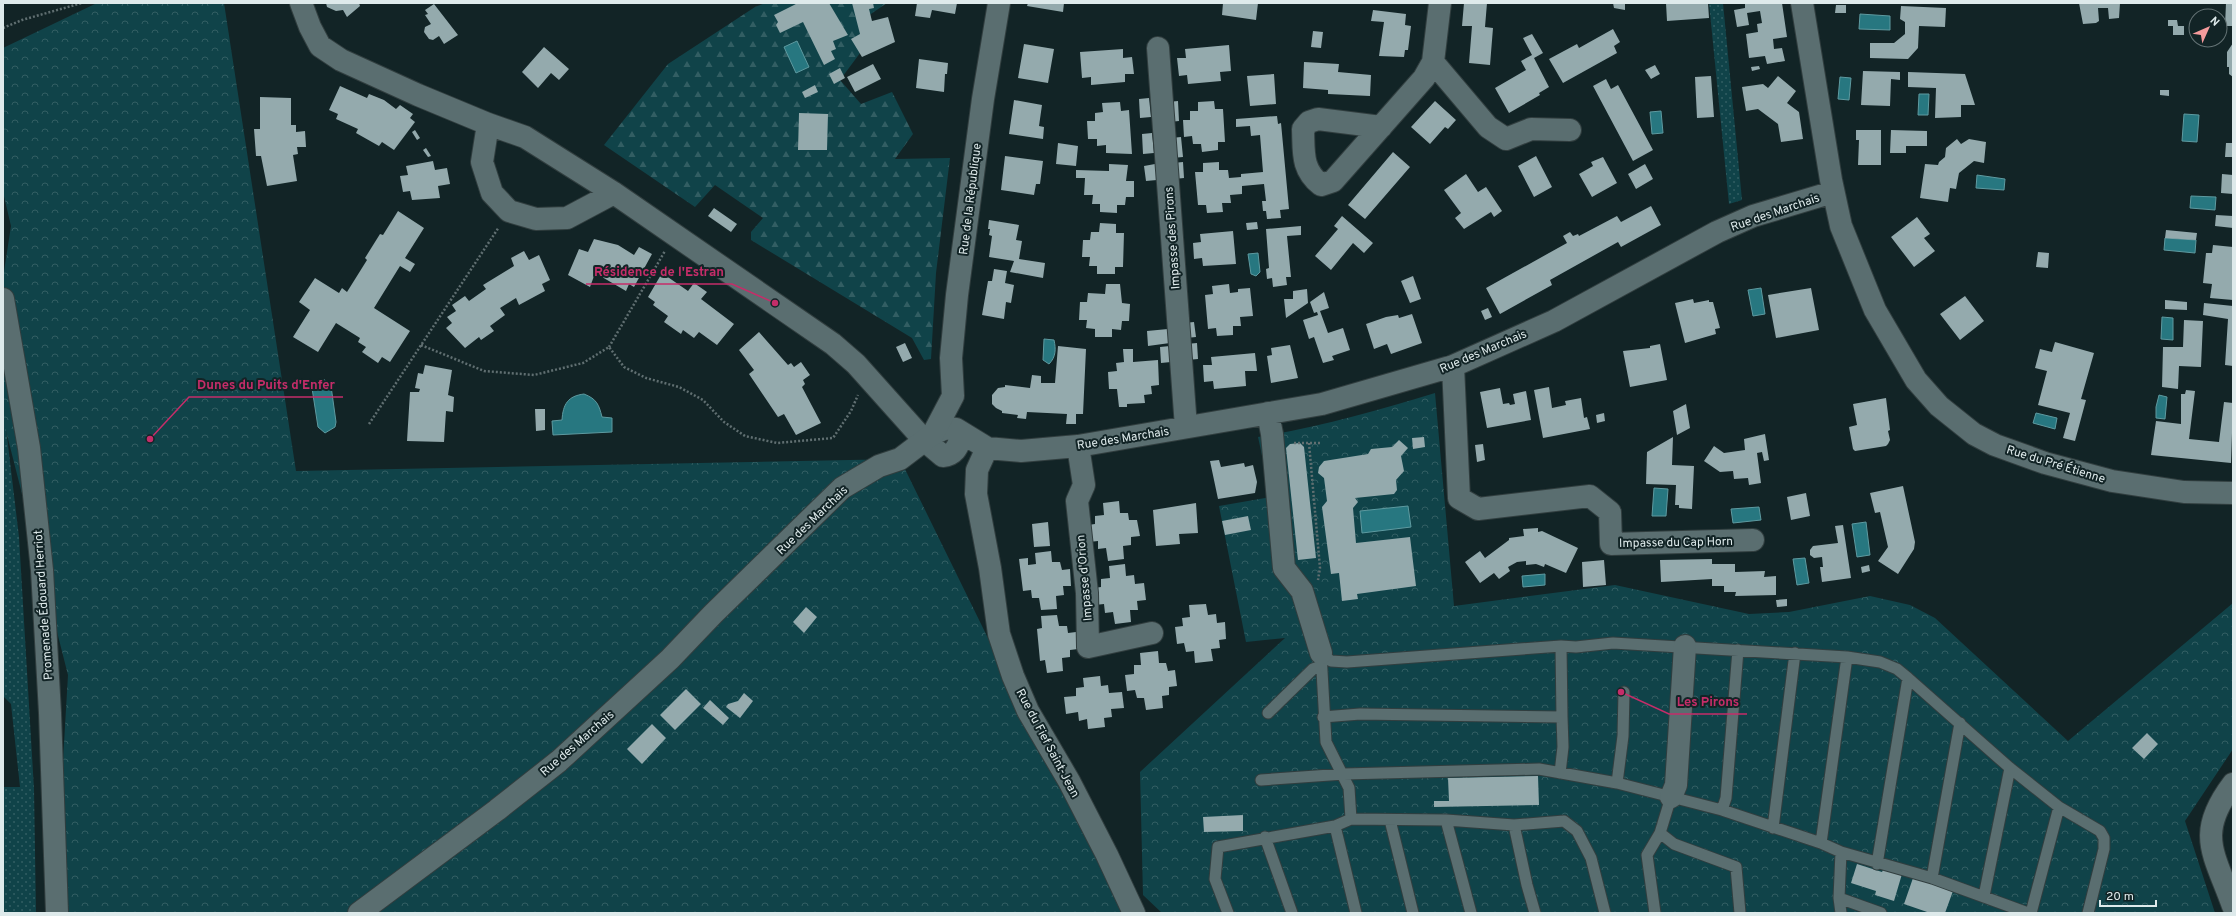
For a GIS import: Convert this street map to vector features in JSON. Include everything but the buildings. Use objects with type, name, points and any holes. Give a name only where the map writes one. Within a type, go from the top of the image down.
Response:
[{"type":"street","points":[[301,3],[310,27],[320,46],[341,60],[488,124],[525,137],[614,193],[833,344],[929,437],[942,456],[955,452],[963,434]]},
{"type":"street","name":"Rue de la République","points":[[963,434],[953,396],[951,358],[957,296],[983,99],[999,3]]},
{"type":"street","points":[[1381,128],[1424,78],[1433,62],[1440,3]]},
{"type":"street","name":"Rue des Marchais","points":[[963,434],[987,448],[1021,451],[1078,446],[1322,404],[1453,366],[1554,321],[1717,232],[1753,216],[1833,192],[1802,3]]},
{"type":"street","name":"Impasse des Pirons","points":[[1158,48],[1186,427]]},
{"type":"street","points":[[1433,62],[1488,127],[1506,139],[1531,129],[1570,130]]},
{"type":"street","points":[[488,124],[482,162],[492,193],[509,212],[536,219],[567,218],[614,193]]},
{"type":"street","name":"Rue du Pré Étienne","points":[[1833,192],[1841,226],[1874,310],[1916,380],[1939,406],[1957,422],[1974,434],[1995,445],[2045,463],[2112,481],[2184,492],[2233,493]]},
{"type":"street","name":"Promenade Édouard Herriot","points":[[3,299],[29,448],[42,570],[51,721],[57,913]]},
{"type":"street","name":"Impasse du Cap Horn","points":[[1453,366],[1459,498],[1478,509],[1590,496],[1610,512],[1611,544],[1753,540]]},
{"type":"street","points":[[929,437],[953,396]]},
{"type":"street","points":[[1268,413],[1273,443],[1284,568],[1302,591],[1321,660]]},
{"type":"street","name":"Rue des Marchais","points":[[358,913],[497,810],[559,761],[670,659],[713,614],[842,488],[879,466],[900,459],[929,437]]},
{"type":"street","name":"Impasse d'Orion","points":[[1078,446],[1084,485],[1077,501],[1087,592],[1088,647],[1152,633]]},
{"type":"street","name":"Rue du Fief Saint-Jean","points":[[987,448],[977,470],[976,494],[990,568],[999,634],[1013,676],[1028,711],[1069,781],[1107,855],[1134,913]]},
{"type":"street","points":[[1671,797],[1676,785],[1685,646]]},
{"type":"street","points":[[2233,784],[2213,817],[2210,830],[2211,845],[2233,906]]},
{"type":"lane","points":[[1268,713],[1321,660],[1347,662],[1561,646],[1576,647],[1613,642],[1795,653],[1847,657],[1880,662],[1897,669],[2010,768],[2059,807],[2100,831],[2104,838],[2104,849],[2088,913]]},
{"type":"lane","points":[[1560,773],[1563,747],[1561,646]]},
{"type":"lane","points":[[1722,810],[1726,798],[1738,650]]},
{"type":"lane","points":[[1773,828],[1795,653]]},
{"type":"lane","points":[[1821,843],[1847,657]]},
{"type":"lane","points":[[1321,660],[1323,718],[1326,742],[1344,774],[1349,788],[1351,819]]},
{"type":"lane","points":[[1877,864],[1908,678]]},
{"type":"lane","points":[[1617,783],[1623,736],[1624,692]]},
{"type":"lane","points":[[1323,718],[1360,714],[1562,717]]},
{"type":"lane","points":[[1932,878],[1960,723]]},
{"type":"lane","points":[[1984,896],[2010,768]]},
{"type":"lane","points":[[1260,780],[1344,774],[1539,769],[1617,783],[1722,810],[1821,843],[1841,852],[1877,864],[1932,878],[2029,913],[2059,807]]},
{"type":"lane","points":[[1655,913],[1647,855],[1660,833],[1671,797]]},
{"type":"lane","points":[[1228,913],[1215,879],[1218,847],[1265,837],[1335,826],[1351,819],[1446,820],[1514,825],[1564,821],[1577,831],[1591,858],[1605,913]]},
{"type":"lane","points":[[1390,820],[1413,913]]},
{"type":"lane","points":[[1446,820],[1470,913]]},
{"type":"lane","points":[[1514,825],[1527,885],[1535,913]]},
{"type":"lane","points":[[1335,826],[1356,913]]},
{"type":"lane","points":[[1660,833],[1674,844],[1736,867],[1740,913]]},
{"type":"lane","points":[[1265,837],[1292,913]]},
{"type":"lane","points":[[1841,852],[1839,898],[1841,913]]},
{"type":"lane","points":[[1839,898],[1881,913]]},
{"type":"path","points":[[3,28],[22,20],[82,3]]},
{"type":"path","points":[[369,424],[509,212]]},
{"type":"path","points":[[421,345],[484,370],[534,375],[583,363],[609,347],[674,235]]},
{"type":"path","points":[[609,347],[624,367],[646,378],[679,387],[703,400],[724,422],[745,436],[776,443],[833,438],[851,411],[867,377]]},
{"type":"path","points":[[1273,443],[1322,443]]},
{"type":"path","points":[[1309,443],[1320,568],[1318,582]]},
{"type":"green space","points":[[97,3],[224,3],[296,471],[900,459],[1123,913],[57,913],[57,864],[68,675],[3,419],[3,278],[11,226],[3,192],[3,48]]},
{"type":"green space","points":[[765,3],[887,3],[862,20],[866,45],[840,80],[861,104],[892,92],[913,134],[895,159],[950,158],[936,273],[931,359],[924,360],[912,338],[751,240],[751,232],[763,218],[715,185],[695,207],[604,145],[668,64],[755,7]]},
{"type":"green space","points":[[1709,3],[1723,3],[1742,200],[1729,204]]},
{"type":"green space","points":[[1435,393],[1454,606],[1615,585],[1749,614],[1789,612],[1870,596],[1910,605],[1935,618],[2068,741],[2233,603],[2233,749],[2185,821],[2215,913],[1162,913],[1143,895],[1140,772],[1285,638],[1246,642],[1219,506],[1271,497],[1258,437],[1347,418]]},
{"type":"green space","points":[[3,403],[19,537],[34,789],[36,913],[3,913],[3,787],[20,787],[11,704],[3,696]]},
{"type":"shaded area","points":[[1860,14],[1890,16],[1890,30],[1859,29]]},
{"type":"shaded area","points":[[797,41],[809,67],[796,73],[784,47]]},
{"type":"shaded area","points":[[1840,77],[1851,78],[1849,100],[1838,99]]},
{"type":"shaded area","points":[[1919,94],[1929,94],[1928,115],[1918,115]]},
{"type":"shaded area","points":[[1661,111],[1663,133],[1652,134],[1650,112]]},
{"type":"shaded area","points":[[2184,114],[2199,115],[2197,142],[2182,141]]},
{"type":"shaded area","points":[[1977,175],[2005,179],[2004,190],[1976,188]]},
{"type":"shaded area","points":[[2191,196],[2216,197],[2215,210],[2190,208]]},
{"type":"shaded area","points":[[2165,238],[2196,240],[2195,253],[2164,250]]},
{"type":"shaded area","points":[[1258,253],[1260,272],[1256,276],[1251,274],[1248,254]]},
{"type":"shaded area","points":[[1761,288],[1765,314],[1753,316],[1748,290]]},
{"type":"shaded area","points":[[2162,317],[2173,318],[2173,340],[2161,339]]},
{"type":"shaded area","points":[[1044,339],[1054,340],[1055,353],[1049,364],[1043,360]]},
{"type":"shaded area","points":[[319,380],[325,380],[331,386],[336,422],[335,427],[325,433],[318,427],[312,388]]},
{"type":"shaded area","points":[[584,394],[595,400],[602,417],[612,418],[612,432],[553,435],[552,421],[562,420],[567,402],[574,397]]},
{"type":"shaded area","points":[[2159,395],[2167,397],[2165,419],[2156,418],[2156,407]]},
{"type":"shaded area","points":[[2036,413],[2057,418],[2055,429],[2033,423]]},
{"type":"shaded area","points":[[1654,488],[1668,489],[1666,516],[1652,516]]},
{"type":"shaded area","points":[[1408,506],[1411,527],[1362,533],[1360,511]]},
{"type":"shaded area","points":[[1759,507],[1761,520],[1733,523],[1731,509]]},
{"type":"shaded area","points":[[1866,522],[1870,555],[1857,557],[1852,524]]},
{"type":"shaded area","points":[[1805,558],[1809,583],[1797,585],[1793,559]]},
{"type":"shaded area","points":[[1545,574],[1545,585],[1523,587],[1522,576]]},
{"type":"place","name":"Résidence de l'Estran","points":[[775,303]]},
{"type":"place","name":"Dunes du Puits d'Enfer","points":[[150,439]]},
{"type":"place","name":"Les Pirons","points":[[1621,692]]}]
